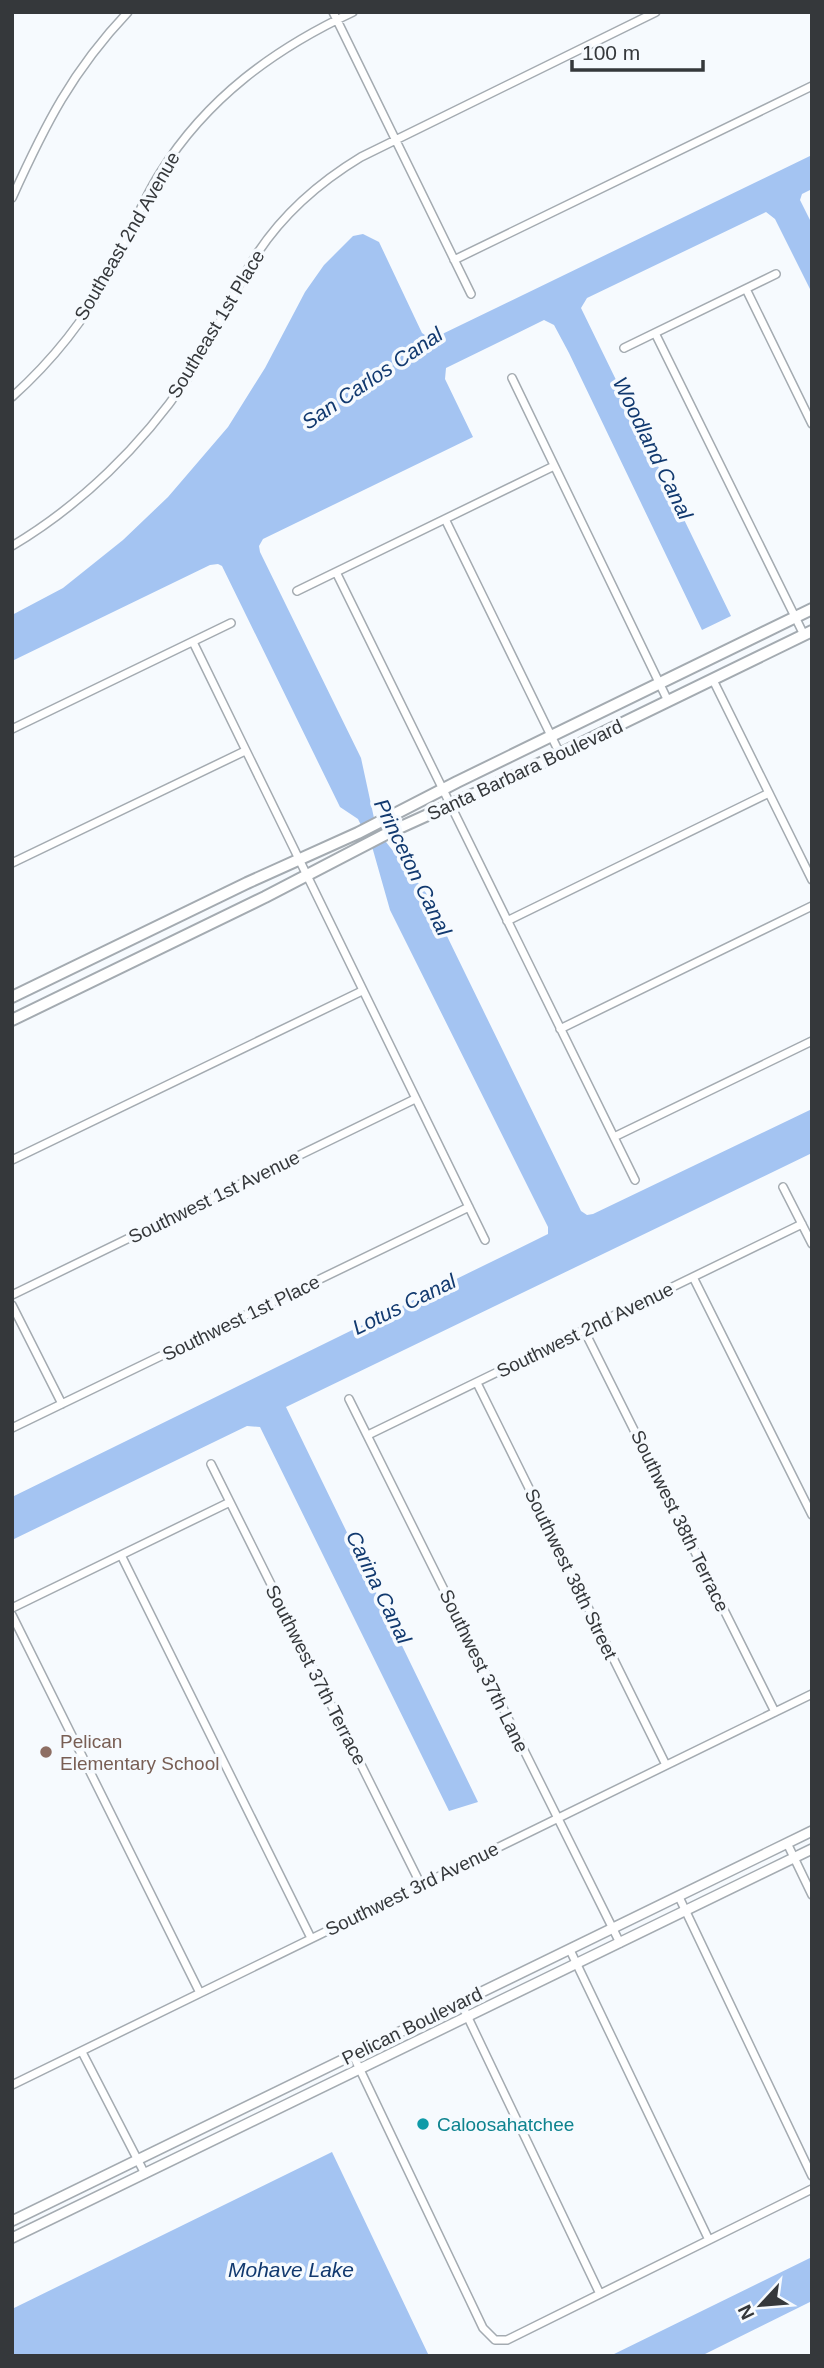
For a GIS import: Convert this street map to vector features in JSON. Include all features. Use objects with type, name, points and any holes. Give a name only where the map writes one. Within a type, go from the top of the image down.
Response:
[{"type":"main road","name":"Santa Barbara Boulevard","points":[[12,997],[298,859],[358,833],[812,609]]},
{"type":"main road","name":"Santa Barbara Boulevard","points":[[12,1020],[390,832],[560,754],[808,633]]},
{"type":"main road","points":[[124,943],[132,961]]},
{"type":"street","points":[[12,198],[57,104],[98,46],[128,12]]},
{"type":"street","name":"Southeast 2nd Avenue","points":[[12,397],[58,350],[93,302],[111,272],[155,182],[191,129],[220,98],[253,69],[335,16],[353,12]]},
{"type":"street","name":"Southeast 1st Place","points":[[12,547],[81,496],[118,463],[148,430],[204,353],[247,270],[294,207],[340,170],[395,139],[656,12]]},
{"type":"street","points":[[335,16],[471,294]]},
{"type":"street","points":[[454,261],[812,86]]},
{"type":"street","points":[[624,348],[776,274]]},
{"type":"street","points":[[746,289],[812,424]]},
{"type":"street","points":[[656,333],[794,617],[808,633]]},
{"type":"street","points":[[512,378],[668,701]]},
{"type":"street","points":[[297,591],[554,466]]},
{"type":"street","points":[[445,519],[560,754]]},
{"type":"street","points":[[336,572],[635,1180]]},
{"type":"street","points":[[12,729],[231,624]]},
{"type":"street","points":[[193,642],[485,1240]]},
{"type":"street","points":[[713,680],[812,880]]},
{"type":"street","points":[[12,863],[245,751]]},
{"type":"street","points":[[508,921],[769,793]]},
{"type":"street","points":[[560,1029],[812,906]]},
{"type":"street","points":[[12,1160],[362,991]]},
{"type":"street","points":[[614,1137],[812,1041]]},
{"type":"street","name":"Southwest 1st Avenue","points":[[12,1294],[415,1099]]},
{"type":"street","points":[[783,1187],[812,1244]]},
{"type":"street","name":"Southwest 1st Place","points":[[12,1428],[469,1207]]},
{"type":"street","name":"Southwest 2nd Avenue","points":[[368,1435],[802,1224]]},
{"type":"street","points":[[693,1277],[812,1515]]},
{"type":"street","points":[[12,1305],[62,1404]]},
{"type":"street","name":"Southwest 38th Terrace","points":[[584,1330],[775,1712]]},
{"type":"street","name":"Southwest 38th Street","points":[[477,1383],[666,1765]]},
{"type":"street","name":"Southwest 37th Lane","points":[[348,1399],[620,1943]]},
{"type":"street","name":"Southwest 37th Terrace","points":[[211,1464],[421,1885]]},
{"type":"street","points":[[12,1608],[230,1502]]},
{"type":"street","points":[[121,1555],[312,1938]]},
{"type":"street","points":[[12,1615],[200,1993]]},
{"type":"street","name":"Southwest 3rd Avenue","points":[[12,2085],[812,1694]]},
{"type":"street","name":"Pelican Boulevard","points":[[12,2221],[812,1831]]},
{"type":"street","points":[[787,1843],[812,1895]]},
{"type":"street","name":"Pelican Boulevard","points":[[12,2238],[812,1849]]},
{"type":"street","points":[[678,1896],[812,2176]]},
{"type":"street","points":[[570,1950],[709,2240]]},
{"type":"street","points":[[461,2003],[600,2294]]},
{"type":"street","points":[[82,2052],[145,2174]]},
{"type":"street","points":[[353,2055],[483,2328],[495,2340],[507,2340],[812,2189]]},
{"type":"water","name":"San Carlos Canal","points":[[812,155],[812,189],[802,194],[800,200],[812,224],[812,293],[775,219],[766,212],[587,298],[581,308],[731,616],[702,630],[569,353],[554,325],[544,320],[446,368],[445,379],[473,437],[263,539],[259,546],[361,758],[374,818],[386,842],[426,893],[581,1211],[587,1215],[593,1214],[812,1109],[812,1153],[286,1407],[478,1802],[449,1811],[260,1427],[247,1426],[12,1540],[12,1497],[548,1234],[548,1227],[390,910],[373,850],[358,819],[340,807],[222,566],[210,565],[12,661],[12,615],[63,588],[123,540],[168,497],[228,427],[265,368],[305,292],[324,265],[353,236],[363,234],[379,242],[422,333],[434,338]]},
{"type":"water","name":"Mohave Lake","points":[[332,2152],[429,2356],[12,2356],[12,2309]]},
{"type":"water","points":[[812,2257],[812,2301],[701,2356],[610,2356]]},
{"type":"place","name":"Pelican Elementary School","points":[[46,1752]]},
{"type":"place","name":"Caloosahatchee","points":[[423,2124]]},
{"type":"water label","name":"Woodland Canal","points":[[653,448]]},
{"type":"water label","name":"Princeton Canal","points":[[413,867]]},
{"type":"water label","name":"Lotus Canal","points":[[404,1304]]},
{"type":"water label","name":"Carina Canal","points":[[379,1587]]}]
